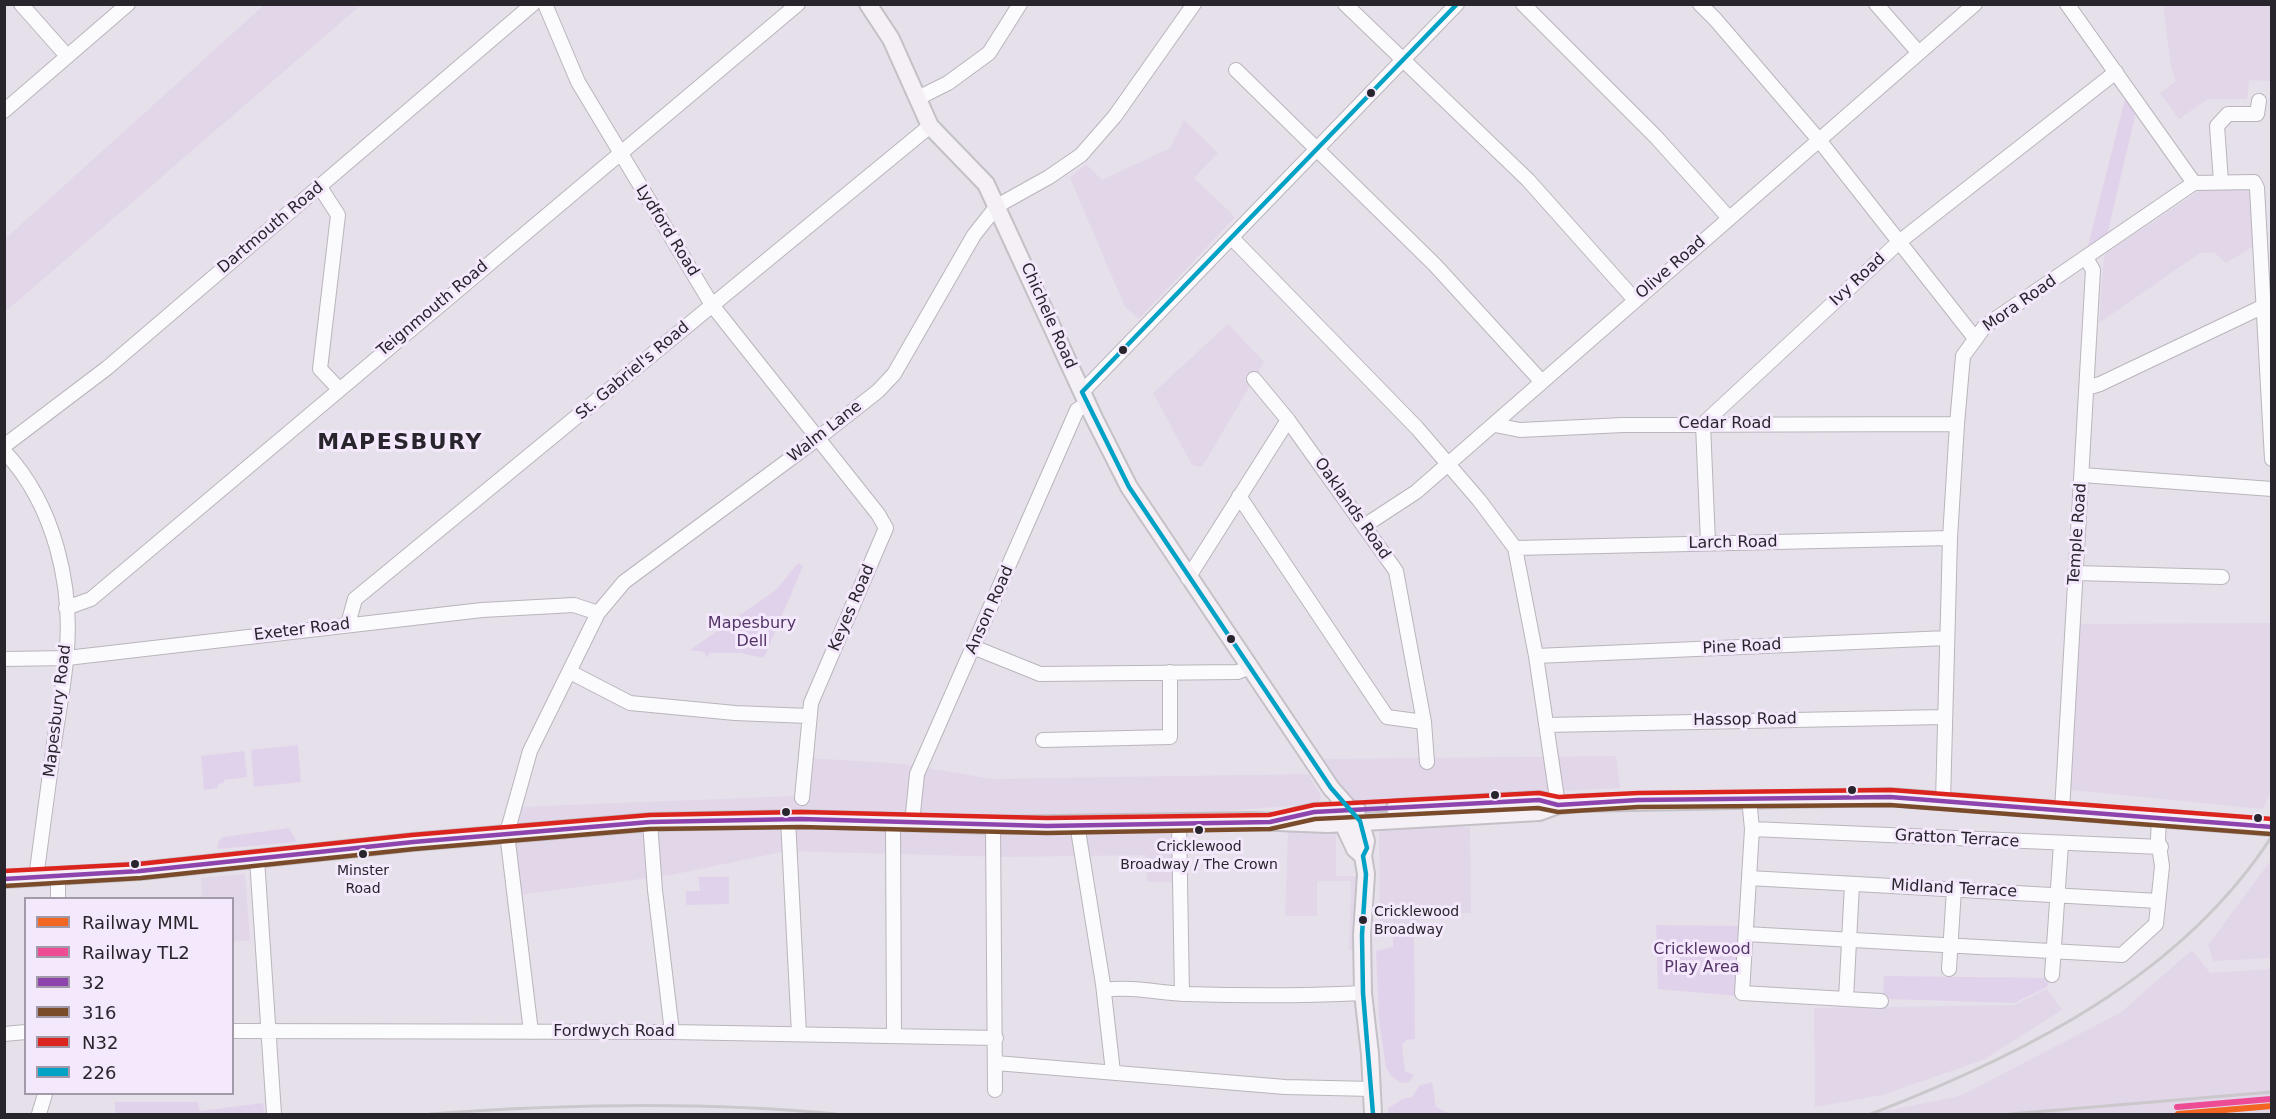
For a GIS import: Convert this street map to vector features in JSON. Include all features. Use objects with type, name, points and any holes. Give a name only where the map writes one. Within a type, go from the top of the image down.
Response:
[{"type":"main road","points":[[868,4],[891,39],[930,126],[978,172],[997,206]]},
{"type":"main road","name":"Chichele Road","points":[[997,206],[1085,398],[1130,487],[1188,579],[1331,789],[1329,796],[1348,816],[1355,849],[1363,856],[1366,874],[1362,935],[1363,993]]},
{"type":"main road","points":[[4,879],[58,877],[507,833],[650,822],[788,819],[993,825],[1270,822],[1539,800],[1558,805],[1749,798],[1874,797],[2230,822],[2271,827]]},
{"type":"main road","points":[[1363,993],[1373,1114]]},
{"type":"street","points":[[21,4],[67,56]]},
{"type":"street","points":[[4,111],[128,4]]},
{"type":"street","name":"Dartmouth Road","points":[[4,446],[107,368],[533,4]]},
{"type":"street","name":"Lydford Road","points":[[544,4],[578,82],[712,305],[817,439]]},
{"type":"street","name":"Teignmouth Road","points":[[66,608],[91,599],[798,4]]},
{"type":"street","points":[[918,98],[948,83],[989,54],[1020,4]]},
{"type":"street","points":[[997,206],[1049,177],[1082,155],[1115,116],[1194,4]]},
{"type":"street","points":[[1345,4],[1528,180],[1635,300]]},
{"type":"street","name":"Anson Road","points":[[912,823],[917,774],[1077,410],[1085,398],[1232,238],[1457,4]]},
{"type":"street","points":[[1523,4],[1649,129],[1729,218]]},
{"type":"street","points":[[1700,4],[1819,140],[1974,337]]},
{"type":"street","points":[[1876,4],[1919,53]]},
{"type":"street","name":"Olive Road","points":[[1364,526],[1416,492],[1495,425],[1975,4]]},
{"type":"street","points":[[2067,4],[2194,183],[2254,182],[2258,189],[2271,459]]},
{"type":"street","points":[[1236,70],[1436,265],[1542,382]]},
{"type":"street","name":"Ivy Road","points":[[1703,424],[1899,242],[2116,72]]},
{"type":"street","points":[[2221,182],[2217,126],[2229,114],[2257,114],[2259,100]]},
{"type":"street","name":"St. Gabriel's Road","points":[[348,624],[355,599],[930,126]]},
{"type":"street","name":"Mora Road","points":[[1943,801],[1950,538],[1963,356],[1974,337],[1984,326],[2194,183]]},
{"type":"street","points":[[320,187],[338,215],[320,369],[339,389]]},
{"type":"street","name":"Walm Lane","points":[[507,833],[530,751],[598,613],[624,582],[878,391],[894,374],[974,235],[997,206]]},
{"type":"street","points":[[1232,238],[1417,428],[1479,500],[1515,548],[1536,656],[1558,805]]},
{"type":"street","name":"Temple Road","points":[[2062,811],[2093,270],[2086,258]]},
{"type":"street","points":[[2087,388],[2100,384],[2264,306]]},
{"type":"street","name":"Oaklands Road","points":[[1254,379],[1288,420],[1396,571],[1424,722],[1427,762]]},
{"type":"street","points":[[1188,579],[1288,420]]},
{"type":"street","points":[[1703,424],[1708,543]]},
{"type":"street","name":"Cedar Road","points":[[1495,425],[1520,430],[1703,424],[1957,424]]},
{"type":"street","name":"Keyes Road","points":[[802,798],[811,703],[886,528],[878,514],[817,439]]},
{"type":"street","name":"Mapesbury Road","points":[[4,451],[37,494],[51,526],[66,608],[67,658],[36,878]]},
{"type":"street","points":[[2082,475],[2271,489]]},
{"type":"street","points":[[1239,496],[1387,717],[1424,722]]},
{"type":"street","name":"Larch Road","points":[[1515,548],[1950,538]]},
{"type":"street","points":[[2076,573],[2222,577]]},
{"type":"street","name":"Exeter Road","points":[[4,659],[67,658],[482,610],[574,605],[598,613]]},
{"type":"street","name":"Pine Road","points":[[1536,656],[1947,638]]},
{"type":"street","points":[[974,647],[1040,674],[1238,672],[1249,667]]},
{"type":"street","points":[[570,672],[630,703],[735,713],[808,716]]},
{"type":"street","points":[[1043,740],[1170,737],[1170,672]]},
{"type":"street","name":"Hassop Road","points":[[1546,724],[1944,717]]},
{"type":"street","points":[[1749,798],[1752,829],[1742,993],[1881,1001]]},
{"type":"street","points":[[1746,934],[2122,955],[2156,924],[2162,847],[2158,838],[2159,818]]},
{"type":"street","points":[[788,819],[799,1034]]},
{"type":"street","points":[[650,822],[655,890],[672,1032]]},
{"type":"street","points":[[893,822],[894,1035]]},
{"type":"street","points":[[1179,822],[1182,994]]},
{"type":"street","points":[[1077,824],[1104,990],[1113,1072]]},
{"type":"street","points":[[993,825],[995,1090]]},
{"type":"street","name":"Gratton Terrace","points":[[1752,829],[2162,847]]},
{"type":"street","points":[[507,833],[531,1032]]},
{"type":"street","points":[[2052,975],[2061,844]]},
{"type":"street","points":[[257,859],[274,1114]]},
{"type":"street","points":[[58,877],[58,897]]},
{"type":"street","name":"Midland Terrace","points":[[1749,878],[2158,901]]},
{"type":"street","points":[[1846,999],[1852,884]]},
{"type":"street","points":[[1949,969],[1954,889]]},
{"type":"street","points":[[1104,990],[1120,988],[1182,994],[1262,996],[1363,993]]},
{"type":"street","name":"Fordwych Road","points":[[234,1031],[672,1032],[996,1038]]},
{"type":"street","points":[[4,1034],[24,1032]]},
{"type":"street","points":[[996,1063],[1285,1088],[1354,1091],[1372,1089]]},
{"type":"street","points":[[39,1114],[45,1095]]},
{"type":"shaded area","points":[[264,5],[361,5],[5,312],[5,239]]},
{"type":"shaded area","points":[[2163,5],[2271,5],[2271,81],[2249,80],[2247,99],[2208,99],[2179,119],[2160,93],[2176,81],[2171,66]]},
{"type":"shaded area","points":[[1184,120],[1218,153],[1194,178],[1235,217],[1139,319],[1125,307],[1070,178],[1086,164],[1102,180],[1170,148]]},
{"type":"shaded area","points":[[2250,188],[2254,246],[2226,263],[2214,252],[2200,253],[2099,323],[2104,256],[2107,252],[2201,190]]},
{"type":"shaded area","points":[[1228,324],[1264,362],[1202,467],[1192,465],[1153,393]]},
{"type":"shaded area","points":[[2271,623],[2271,791],[2263,809],[2071,790],[2077,624]]},
{"type":"shaded area","points":[[1616,756],[1620,788],[1477,795],[1431,800],[1345,801],[1320,759]]},
{"type":"shaded area","points":[[808,758],[905,764],[991,779],[1308,774],[1321,796],[1320,800],[1314,804],[1173,815],[1176,882],[1147,882],[1146,855],[1008,857],[786,851],[671,875],[517,895],[508,836],[518,807],[796,796]]},
{"type":"shaded area","points":[[1383,827],[1470,827],[1471,913],[1420,914],[1419,928],[1380,931],[1379,834]]},
{"type":"shaded area","points":[[1336,829],[1336,876],[1357,876],[1354,950],[1349,949],[1351,881],[1317,881],[1317,916],[1285,916],[1288,832]]},
{"type":"shaded area","points":[[2271,860],[2271,958],[2213,961],[2208,945]]},
{"type":"shaded area","points":[[245,874],[250,940],[234,942],[234,897],[202,897],[201,878]]},
{"type":"shaded area","points":[[2192,950],[2210,973],[2271,969],[2271,1114],[1871,1114],[1960,1096],[2120,1013]]},
{"type":"shaded area","points":[[2047,989],[2062,1010],[1983,1060],[1882,1095],[1815,1107],[1814,1008],[2015,1005]]},
{"type":"green space","points":[[2125,99],[2136,112],[2107,235],[2088,246]]},
{"type":"green space","name":"Mapesbury Dell","points":[[798,563],[803,566],[764,658],[741,653],[709,653],[707,658],[704,652],[690,650],[777,589]]},
{"type":"green space","points":[[298,745],[301,782],[254,787],[251,750]]},
{"type":"green space","points":[[244,751],[247,777],[224,780],[224,783],[218,784],[218,788],[204,790],[201,756]]},
{"type":"green space","points":[[289,828],[297,842],[217,849],[219,840],[223,837]]},
{"type":"green space","points":[[698,877],[729,877],[729,904],[686,905],[686,891],[700,891]]},
{"type":"green space","name":"Cricklewood Play Area","points":[[1656,925],[1740,926],[1737,996],[1658,989]]},
{"type":"green space","points":[[1414,936],[1415,1039],[1407,1040],[1402,1044],[1405,1071],[1414,1075],[1409,1082],[1401,1083],[1391,1076],[1386,1067],[1379,1019],[1376,951],[1393,947],[1393,937]]},
{"type":"green space","points":[[1884,976],[2049,978],[2047,987],[2014,1003],[1890,999],[1883,997]]},
{"type":"green space","points":[[1432,1082],[1436,1107],[1450,1114],[1388,1114],[1388,1108],[1403,1099],[1412,1097],[1419,1086]]},
{"type":"green space","points":[[115,1102],[198,1102],[200,1111],[263,1103],[265,1114],[115,1114]]},
{"type":"railway","points":[[1871,1114],[1985,1066],[2094,1006],[2145,970],[2192,931],[2235,886],[2272,836]]},
{"type":"railway","points":[[2010,1114],[2272,1092]]},
{"type":"railway","points":[[430,1114],[633,1105],[735,1107],[836,1114]]},
{"type":"rail line","name":"TL2","points":[[2177,1107],[2271,1099]]},
{"type":"rail line","name":"MML","points":[[2178,1114],[2272,1106]]},
{"type":"transit line","name":"226","points":[[1082,392],[1457,4]]},
{"type":"transit line","name":"226","points":[[1082,392],[1129,487],[1331,788],[1360,821],[1367,848],[1363,856],[1366,874],[1362,935],[1363,993],[1373,1114]]},
{"type":"transit line","name":"N32","points":[[4,871],[139,864],[412,835],[650,815],[801,812],[1047,818],[1269,815],[1314,805],[1539,793],[1559,797],[1638,793],[1891,790],[2272,819]]},
{"type":"transit line","name":"32","points":[[4,879],[140,871],[413,842],[650,822],[801,819],[1047,826],[1270,822],[1314,812],[1539,800],[1558,805],[1638,800],[1890,797],[2272,827]]},
{"type":"transit line","name":"316","points":[[4,886],[141,878],[414,849],[650,829],[801,827],[1047,833],[1270,829],[1315,819],[1538,808],[1558,812],[1638,807],[1890,805],[2271,834]]},
{"type":"place","name":"Cricklewood Broadway / The Crown","points":[[1199,830]]},
{"type":"place","name":"Minster Road","points":[[363,854]]},
{"type":"place","name":"Cricklewood Broadway","points":[[1363,920]]},
{"type":"district","name":"MAPESBURY","points":[[400,443]]}]
